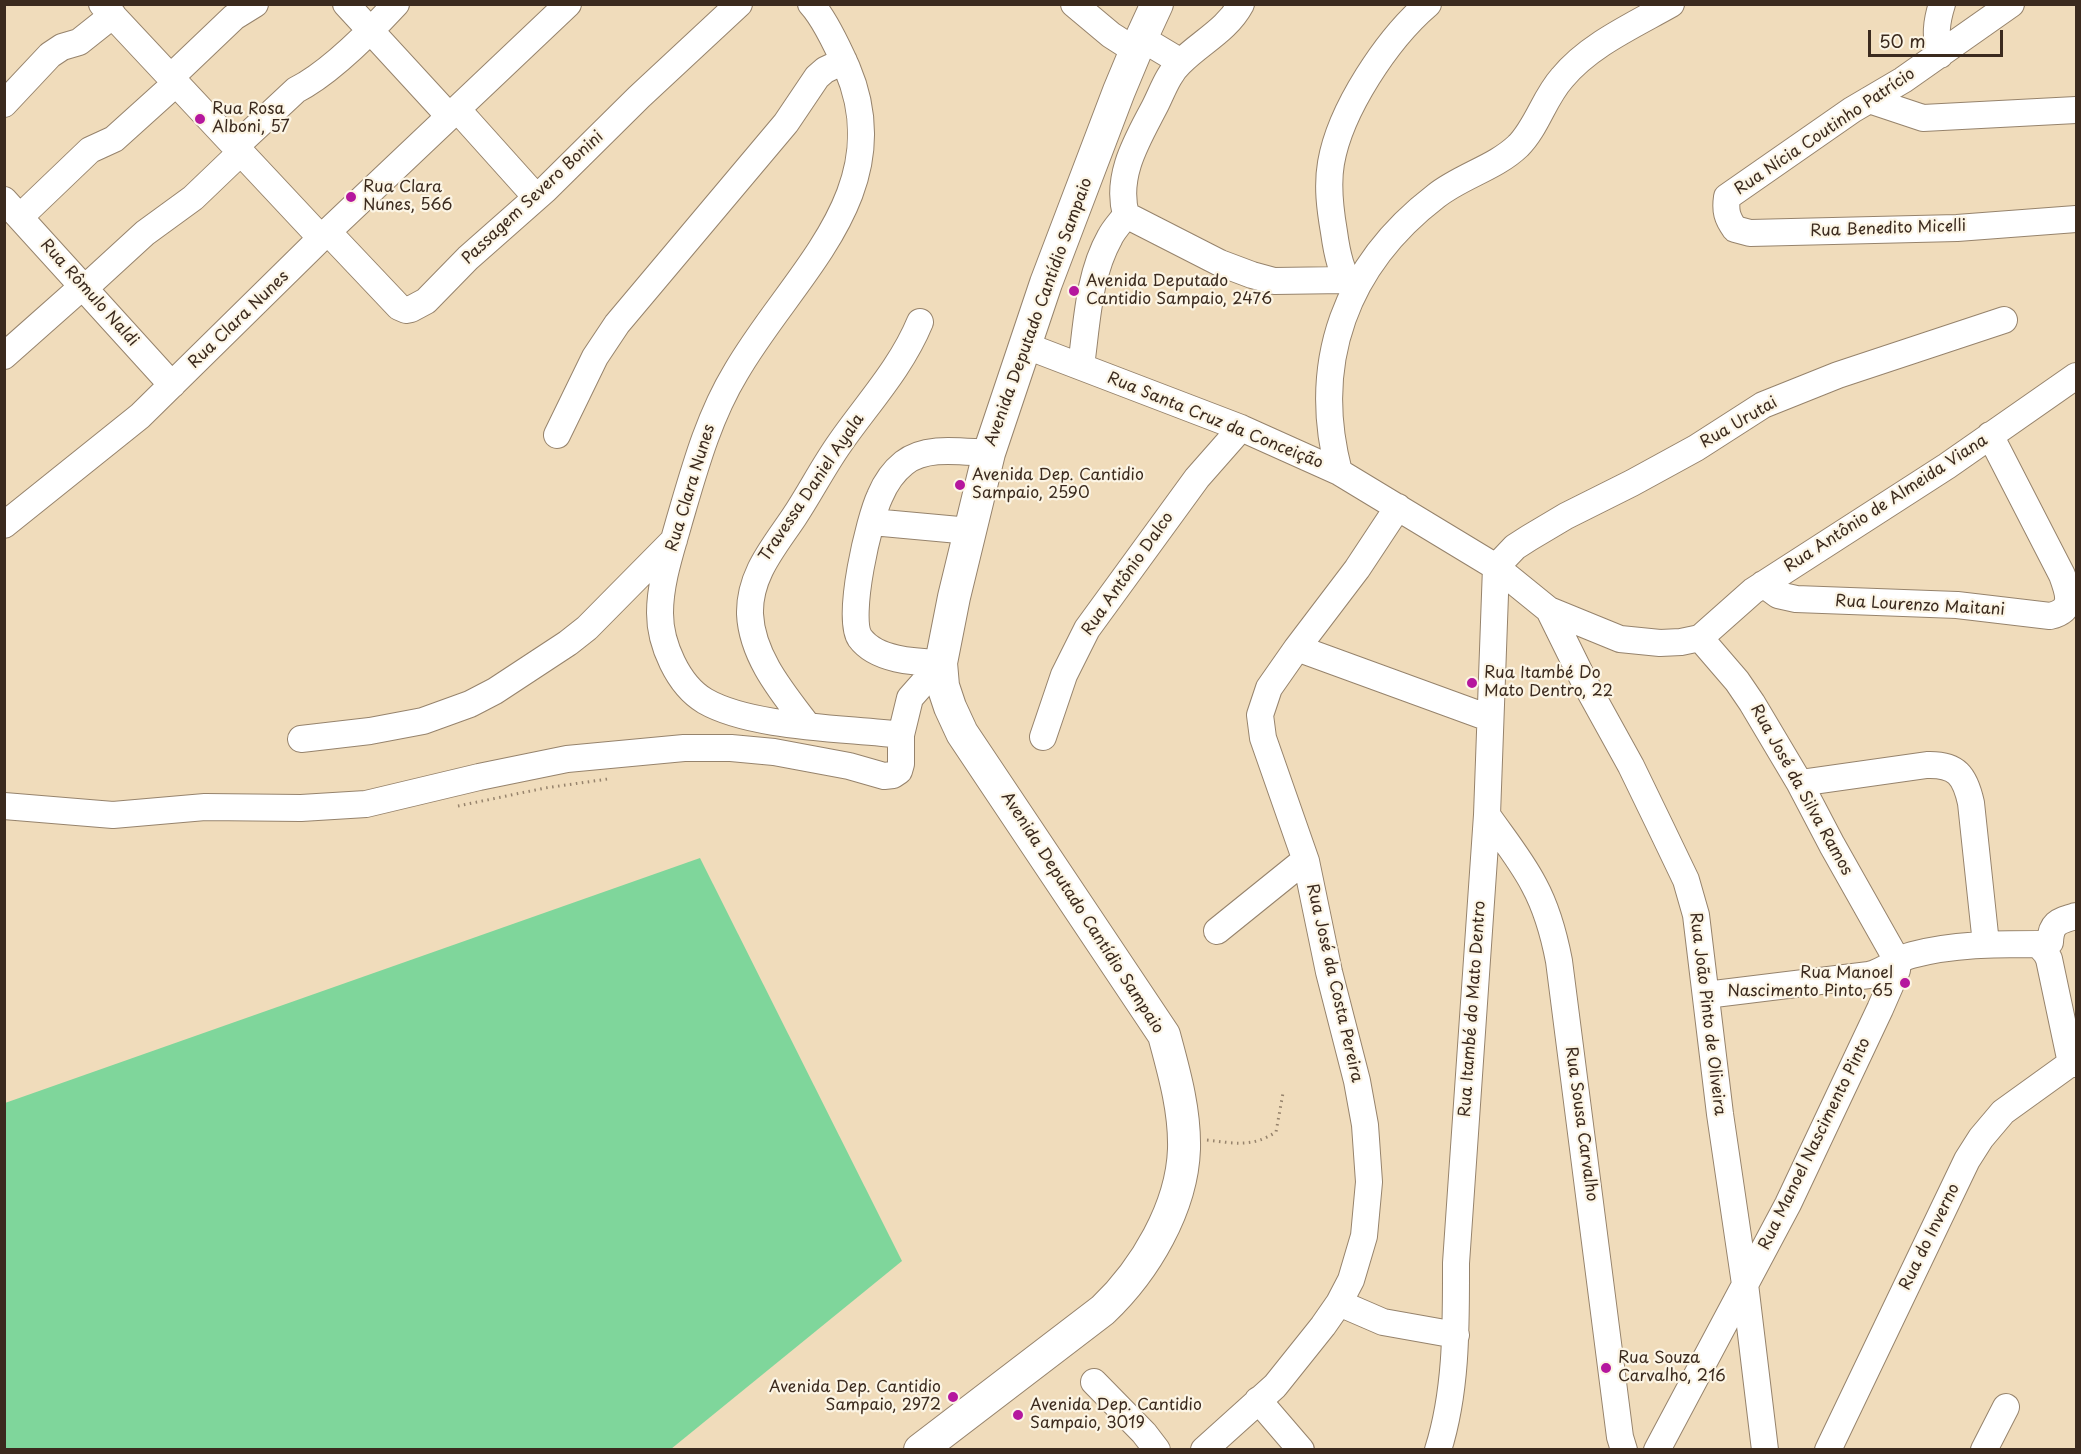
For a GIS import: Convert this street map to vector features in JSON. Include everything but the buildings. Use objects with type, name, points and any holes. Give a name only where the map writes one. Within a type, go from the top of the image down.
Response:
[{"type":"main road","name":"Avenida Deputado Cantídio Sampaio","points":[[920,1449],[1039,1360],[1103,1310],[1120,1293],[1141,1268],[1170,1213],[1182,1166],[1183,1137],[1179,1099],[1173,1065],[1164,1035],[963,733],[943,686],[941,663],[954,597],[989,453],[1024,345],[1138,44],[1157,4]]},
{"type":"street","points":[[12,209],[97,145],[108,143],[121,134],[234,17],[255,4]]},
{"type":"street","points":[[346,4],[371,32],[536,197]]},
{"type":"street","points":[[4,356],[137,239],[193,198],[296,90],[309,84],[371,32],[396,4]]},
{"type":"street","name":"Passagem Severo Bonini","points":[[325,235],[399,307],[406,310],[411,309],[426,301],[468,258],[536,197],[739,4]]},
{"type":"street","name":"Rua Clara Nunes","points":[[811,4],[844,61],[858,97],[860,158],[855,184],[846,206],[819,251],[735,373],[717,410],[699,452],[674,540],[663,586],[660,615],[668,653],[692,692],[704,701],[725,711],[754,718],[808,726],[902,745]]},
{"type":"street","points":[[1081,366],[1091,295],[1099,262],[1110,236],[1126,215],[1124,177],[1130,156],[1165,84],[1181,62],[1213,37],[1233,17],[1241,4]]},
{"type":"street","points":[[1339,472],[1330,433],[1330,383],[1334,346],[1350,286],[1338,258],[1329,201],[1329,176],[1334,149],[1340,131],[1375,65],[1403,29],[1428,4]]},
{"type":"street","points":[[1126,215],[1220,263],[1252,274],[1275,281],[1350,286],[1360,280],[1393,236],[1421,208],[1456,182],[1507,155],[1519,146],[1547,100],[1569,70],[1603,44],[1671,4]]},
{"type":"street","points":[[1940,55],[1936,40],[1936,26],[1942,4]]},
{"type":"street","name":"Rua Nícia Coutinho Patrício","points":[[1727,197],[1869,100],[1940,55],[2011,4]]},
{"type":"street","name":"Rua Clara Nunes","points":[[4,525],[140,416],[325,235],[566,5]]},
{"type":"street","points":[[4,104],[50,55],[62,47],[79,42],[108,8],[237,150],[325,235]]},
{"type":"street","points":[[1088,10],[1138,44],[1181,62]]},
{"type":"street","points":[[557,435],[595,357],[617,324],[786,123],[817,76],[844,61]]},
{"type":"street","points":[[1869,100],[1923,118],[2076,110]]},
{"type":"street","name":"Rua Benedito Micelli","points":[[1727,197],[1728,219],[1735,229],[1750,233],[1957,228],[2076,219]]},
{"type":"street","name":"Rua Rômulo Naldi","points":[[12,209],[172,385]]},
{"type":"street","name":"Rua Urutai","points":[[1496,567],[1515,547],[1528,538],[1696,448],[1763,405],[1849,371],[2004,320]]},
{"type":"street","name":"Travessa Daniel Ayala","points":[[808,726],[788,700],[763,660],[750,614],[754,585],[759,568],[772,547],[795,516],[841,441],[908,349],[920,322]]},
{"type":"street","name":"Rua Santa Cruz da Conceição","points":[[1024,345],[1241,428],[1339,472],[1496,567],[1549,610]]},
{"type":"street","name":"Rua Antônio de Almeida Viana","points":[[1701,640],[1753,591],[1947,466],[2076,376]]},
{"type":"street","name":"Rua Antônio Dalco","points":[[1043,737],[1064,675],[1087,629],[1197,478],[1241,428]]},
{"type":"street","name":"Rua Lourenzo Maitani","points":[[1763,584],[1778,595],[1796,599],[1957,605],[2050,616],[2060,614],[2069,596],[2062,575],[1990,435]]},
{"type":"street","points":[[941,663],[906,662],[883,654],[867,644],[857,632],[855,618],[857,590],[872,522],[879,496],[891,477],[905,462],[922,455],[946,451],[989,453]]},
{"type":"street","name":"Rua José da Costa Pereira","points":[[1204,1449],[1275,1386],[1310,1343],[1339,1303],[1351,1280],[1364,1236],[1369,1182],[1365,1125],[1357,1081],[1329,972],[1305,860],[1260,727],[1260,716],[1269,688],[1398,507]]},
{"type":"street","points":[[872,522],[970,531]]},
{"type":"street","points":[[301,739],[370,731],[423,721],[470,704],[495,691],[587,628],[674,540]]},
{"type":"street","name":"Rua Itambé do Mato Dentro","points":[[1438,1449],[1451,1384],[1456,1335],[1456,1263],[1487,815],[1496,567]]},
{"type":"street","points":[[1549,610],[1620,639],[1668,643],[1701,640]]},
{"type":"street","name":"Rua João Pinto de Oliveira","points":[[1549,610],[1636,777],[1686,880],[1696,915],[1765,1449]]},
{"type":"street","name":"Rua José da Silva Ramos","points":[[1701,640],[1737,681],[1752,703],[1800,783],[1898,962]]},
{"type":"street","points":[[1297,648],[1489,718]]},
{"type":"street","points":[[4,806],[113,816],[205,807],[301,808],[366,804],[478,777],[567,759],[684,748],[731,748],[774,752],[849,765],[884,776],[893,775],[899,771],[906,710],[910,698],[941,663]]},
{"type":"street","points":[[906,710],[926,704],[950,707]]},
{"type":"street","points":[[1800,783],[1927,765],[1947,766],[1956,771],[1968,788],[1971,803],[1986,944]]},
{"type":"street","name":"Rua Sousa Carvalho","points":[[1487,815],[1535,886],[1547,914],[1560,961],[1620,1437],[1624,1449]]},
{"type":"street","points":[[1216,932],[1305,860]]},
{"type":"street","points":[[2074,1063],[2044,943],[2055,925],[2062,920],[2076,916]]},
{"type":"street","points":[[1706,995],[1869,975],[1912,955],[1986,944],[2044,943]]},
{"type":"street","name":"Rua Manoel Nascimento Pinto","points":[[1658,1449],[1788,1204],[1880,1009],[1897,970],[1898,962]]},
{"type":"street","name":"Rua do Inverno","points":[[1828,1449],[1967,1160],[1981,1138],[2003,1112],[2017,1100],[2074,1063]]},
{"type":"street","points":[[1339,1303],[1383,1322],[1456,1335]]},
{"type":"street","points":[[1094,1382],[1157,1449]]},
{"type":"street","points":[[1258,1400],[1301,1449]]},
{"type":"street","points":[[1984,1449],[2006,1407]]},
{"type":"path","points":[[1183,1137],[1238,1144],[1254,1143],[1265,1139],[1276,1132],[1283,1093]]},
{"type":"green space","points":[[700,858],[902,1261],[671,1449],[5,1449],[5,1103]]},
{"type":"place","name":"Rua Rosa Alboni, 57","points":[[200,119]]},
{"type":"place","name":"Rua Clara Nunes, 566","points":[[351,197]]},
{"type":"place","name":"Avenida Deputado Cantidio Sampaio, 2476","points":[[1074,291]]},
{"type":"place","name":"Avenida Dep. Cantidio Sampaio, 2590","points":[[960,485]]},
{"type":"place","name":"Rua Itambé Do Mato Dentro, 22","points":[[1472,683]]},
{"type":"place","name":"Rua Manoel Nascimento Pinto, 65","points":[[1905,983]]},
{"type":"place","name":"Rua Souza Carvalho, 216","points":[[1606,1368]]},
{"type":"place","name":"Avenida Dep. Cantidio Sampaio, 2972","points":[[953,1397]]},
{"type":"place","name":"Avenida Dep. Cantidio Sampaio, 3019","points":[[1018,1415]]}]
